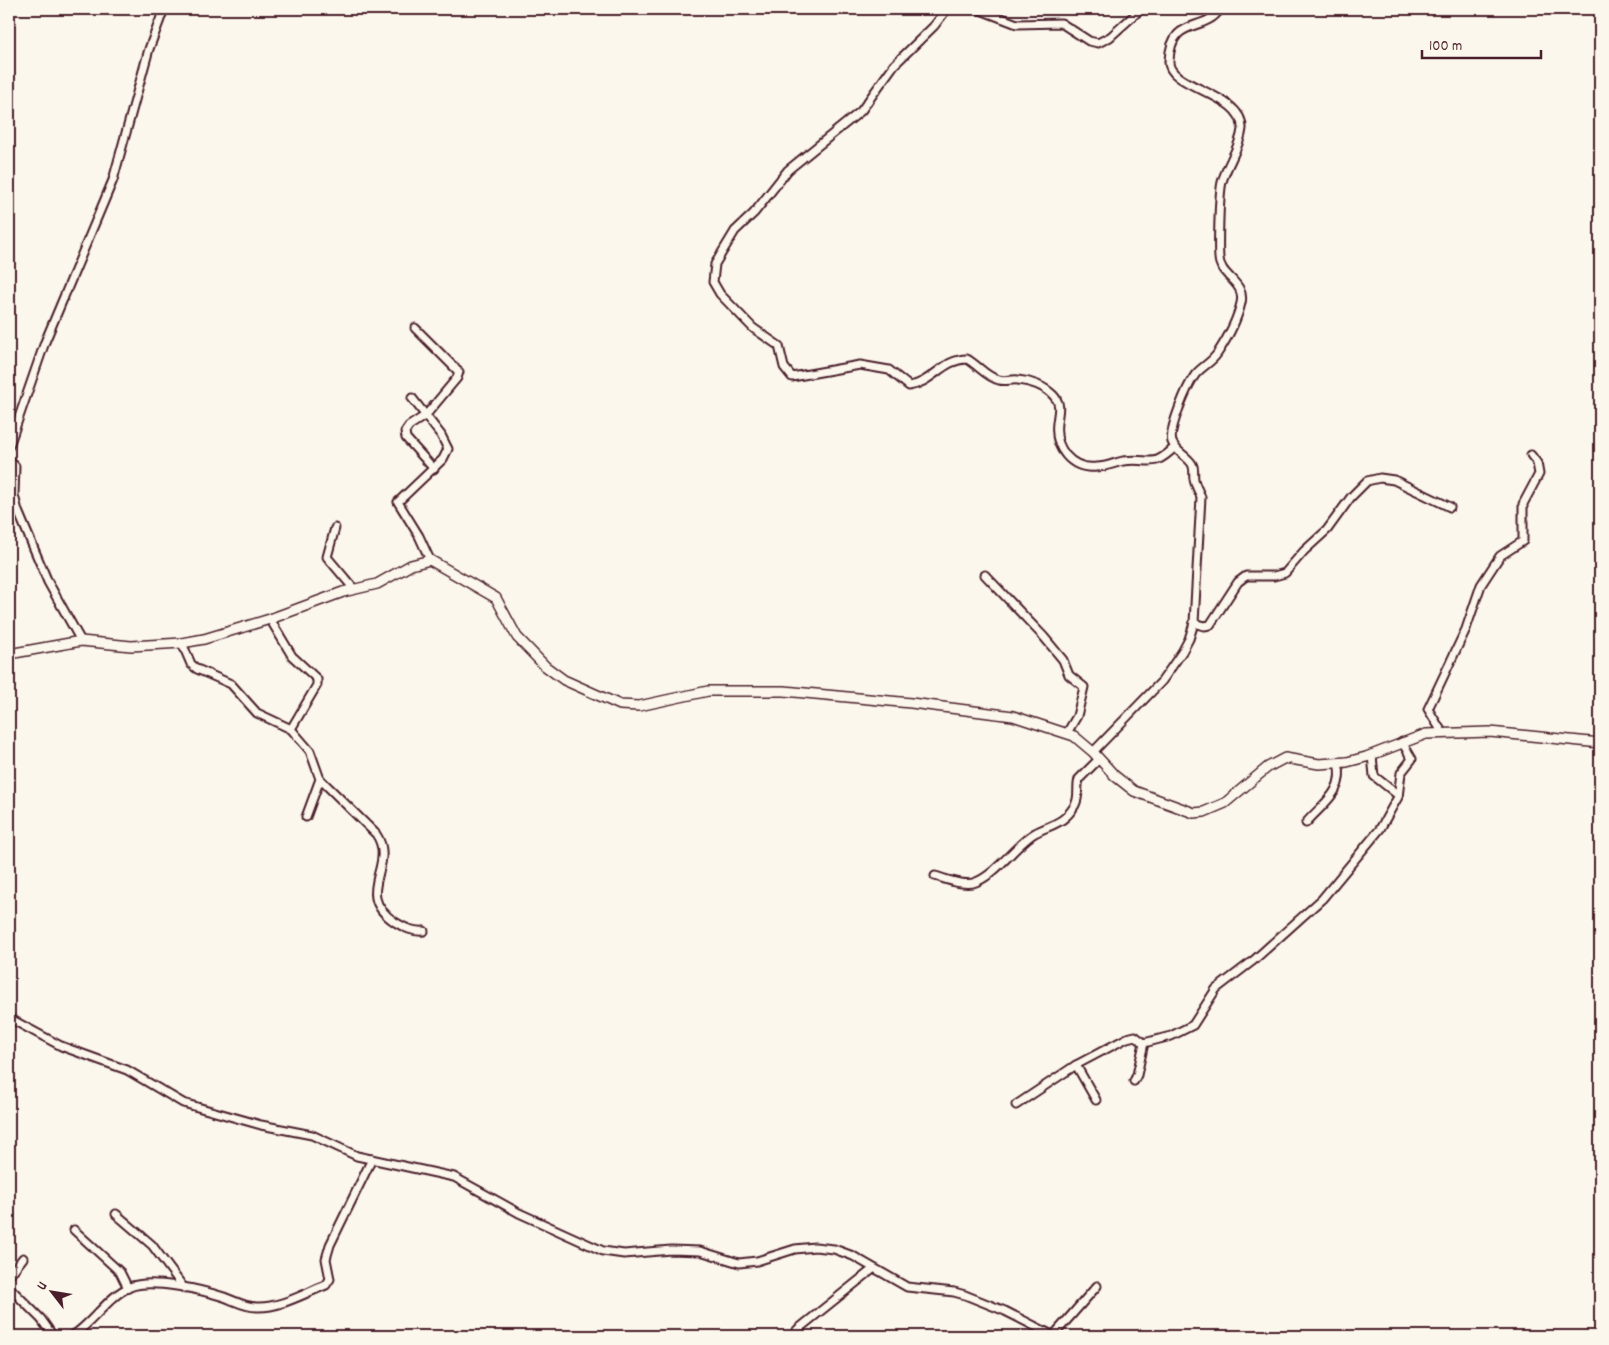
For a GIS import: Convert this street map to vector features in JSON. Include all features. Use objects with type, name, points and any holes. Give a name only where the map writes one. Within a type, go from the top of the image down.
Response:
[{"type":"street","points":[[9,446],[45,342],[113,180],[149,49],[164,9]]},
{"type":"street","points":[[947,9],[934,26],[894,65],[861,111],[788,170],[754,213],[734,231],[715,264],[712,274],[715,288],[753,328],[779,346],[784,367],[792,377],[860,365],[889,370],[909,386],[920,384],[947,364],[967,359],[1000,381],[1031,382],[1053,394],[1060,408],[1057,432],[1063,452],[1081,466],[1096,468],[1131,460],[1156,462],[1175,447]]},
{"type":"street","points":[[978,9],[1017,24],[1061,24],[1089,41],[1098,44],[1141,9]]},
{"type":"street","points":[[935,876],[962,882],[978,882],[1010,858],[1034,834],[1051,827],[1068,815],[1078,798],[1079,779],[1096,756],[1162,681],[1182,652],[1194,623],[1201,497],[1195,484],[1192,464],[1175,447],[1172,436],[1185,392],[1197,373],[1217,353],[1233,324],[1242,301],[1240,288],[1223,268],[1219,256],[1221,185],[1240,136],[1240,121],[1224,103],[1210,93],[1180,78],[1172,72],[1168,64],[1169,52],[1177,34],[1184,28],[1207,21],[1220,9]]},
{"type":"street","points":[[415,328],[459,372],[426,415],[409,426],[405,434],[434,469]]},
{"type":"street","points":[[412,398],[441,435],[448,449],[447,455],[434,469],[398,502],[419,536],[430,560],[496,598],[517,637],[544,666],[572,684],[625,706],[645,705],[708,691],[802,692],[1001,714],[1067,733],[1081,741],[1115,776],[1134,790],[1194,813],[1204,812],[1224,803],[1268,767],[1285,758],[1318,764],[1338,763],[1372,755],[1426,734],[1442,732],[1490,732],[1600,743]]},
{"type":"street","points":[[1442,732],[1428,709],[1466,629],[1481,585],[1502,554],[1523,541],[1523,504],[1540,474],[1537,463],[1531,455]]},
{"type":"street","points":[[9,460],[15,466],[11,494],[40,566],[81,641]]},
{"type":"street","points":[[1194,623],[1204,626],[1210,625],[1243,577],[1285,573],[1304,551],[1327,530],[1351,497],[1367,481],[1380,478],[1394,480],[1450,507]]},
{"type":"street","points":[[335,528],[326,557],[354,589]]},
{"type":"street","points":[[9,654],[81,641],[131,646],[182,643],[270,619],[354,589],[385,581],[411,566],[430,560]]},
{"type":"street","points":[[984,576],[1044,636],[1063,660],[1069,675],[1084,687],[1077,716],[1067,733]]},
{"type":"street","points":[[270,619],[292,656],[317,679],[317,685],[292,728]]},
{"type":"street","points":[[182,643],[192,664],[197,669],[225,681],[257,713],[292,728],[310,751],[320,778],[382,842],[380,869],[375,884],[374,896],[380,909],[402,926],[414,932],[424,931]]},
{"type":"street","points":[[1144,1043],[1170,1036],[1193,1025],[1216,989],[1254,960],[1302,918],[1352,866],[1380,829],[1398,795],[1401,773],[1412,759],[1402,742]]},
{"type":"street","points":[[1372,755],[1374,776],[1398,795]]},
{"type":"street","points":[[1306,823],[1334,793],[1340,782],[1338,763]]},
{"type":"street","points":[[306,817],[320,778]]},
{"type":"street","points":[[9,1018],[61,1046],[127,1070],[183,1103],[245,1121],[312,1135],[357,1156],[457,1178],[519,1213],[603,1251],[624,1254],[671,1250],[700,1251],[739,1264],[757,1261],[795,1249],[815,1247],[842,1252],[907,1287],[965,1295],[1005,1311],[1054,1336],[1097,1286]]},
{"type":"street","points":[[1016,1105],[1076,1065],[1132,1036],[1138,1037],[1144,1043]]},
{"type":"street","points":[[1134,1081],[1144,1043]]},
{"type":"street","points":[[1076,1065],[1096,1100]]},
{"type":"street","points":[[72,1336],[88,1324],[116,1296],[128,1288],[150,1285],[184,1288],[204,1291],[251,1307],[262,1307],[326,1285],[330,1279],[326,1260],[330,1245],[372,1159]]},
{"type":"street","points":[[116,1214],[152,1246],[184,1288]]},
{"type":"street","points":[[74,1230],[120,1272],[128,1288]]},
{"type":"street","points":[[9,1276],[23,1258]]},
{"type":"street","points":[[797,1330],[873,1269]]},
{"type":"street","points":[[9,1287],[41,1319],[53,1336]]}]
